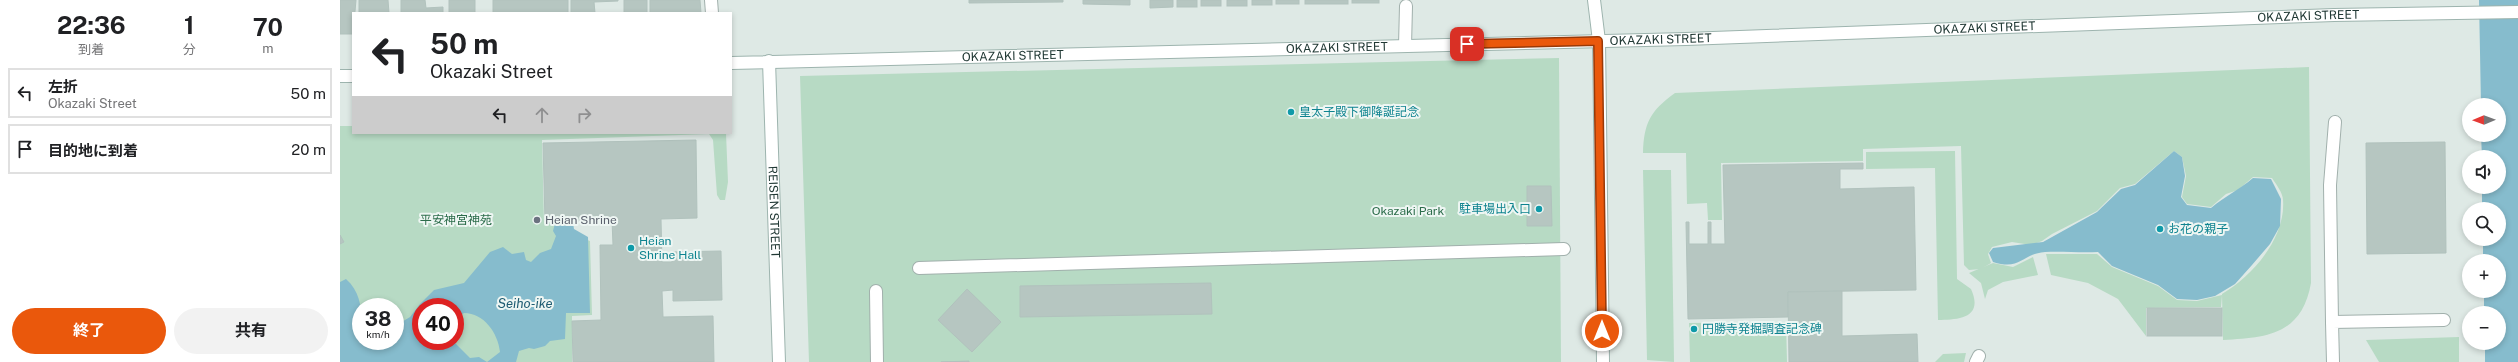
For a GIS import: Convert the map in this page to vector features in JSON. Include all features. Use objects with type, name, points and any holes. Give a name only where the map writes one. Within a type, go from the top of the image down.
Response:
[{"type":"street","points":[[711,0],[712,12]]},
{"type":"street","points":[[1594,0],[1598,41],[1602,362]]},
{"type":"street","points":[[1405,46],[1406,6]]},
{"type":"street","name":"OKAZAKI STREET","points":[[732,63],[1598,41],[2518,12]]},
{"type":"street","name":"REISEN STREET","points":[[769,61],[780,362]]},
{"type":"street","points":[[340,76],[352,76]]},
{"type":"street","points":[[2333,362],[2330,185],[2335,122]]},
{"type":"street","points":[[919,268],[1564,249]]},
{"type":"street","points":[[876,291],[877,362]]},
{"type":"street","points":[[2332,322],[2444,320]]},
{"type":"green space","name":"Okazaki Park","points":[[1559,58],[1561,362],[809,362],[800,76]]},
{"type":"green space","points":[[2309,67],[2311,283],[2300,313],[2291,323],[2268,335],[2239,339],[2223,340],[2222,294],[2245,277],[2256,266],[2273,241],[2279,228],[2283,214],[2283,197],[2272,178],[2253,177],[2238,190],[2226,194],[2211,207],[2187,204],[2182,197],[2186,176],[2182,157],[2174,151],[2135,184],[2120,188],[2097,211],[2052,234],[2042,241],[2031,245],[2012,242],[1992,247],[1988,254],[1991,263],[1981,269],[1969,270],[1964,265],[1961,146],[1863,149],[1863,161],[1721,163],[1722,220],[1708,220],[1707,203],[1687,204],[1686,153],[1643,153],[1645,134],[1650,118],[1666,100],[1675,93]]},
{"type":"green space","name":"平安神宮神苑","points":[[340,126],[352,126],[352,134],[709,134],[542,140],[544,223],[555,223],[555,228],[590,241],[592,315],[572,316],[572,362],[340,362]]},
{"type":"green space","name":"平安神宮神苑","points":[[709,134],[726,134],[728,182],[725,200],[720,200],[717,195],[713,140]]},
{"type":"green space","points":[[1955,151],[1957,279],[1971,289],[1974,299],[1974,306],[1972,312],[1961,318],[1938,320],[1935,168],[1866,169],[1866,152]]},
{"type":"green space","points":[[1643,170],[1671,170],[1674,362],[1647,360]]},
{"type":"green space","points":[[2046,254],[2097,254],[2112,267],[2158,286],[2177,300],[2197,301],[2222,295],[2221,307],[2146,308],[2146,336],[2118,299],[2088,283],[2051,275]]},
{"type":"green space","points":[[2033,257],[2038,275],[2003,282],[1988,290],[1985,299],[1981,283],[1969,273],[1993,263],[2013,267]]},
{"type":"green space","points":[[1786,322],[1787,362],[1690,362],[1689,323]]},
{"type":"green space","points":[[2459,337],[2459,362],[2379,362],[2366,340]]},
{"type":"green space","points":[[1966,353],[1964,362],[1935,362],[1943,354]]},
{"type":"water","points":[[2479,0],[2518,0],[2518,362],[2485,362],[2485,350],[2506,350],[2506,306],[2484,306],[2484,298],[2506,298],[2506,254],[2483,254],[2483,246],[2506,246],[2506,202],[2482,202],[2482,194],[2506,194],[2506,150],[2482,150],[2481,142],[2506,142],[2506,98],[2481,98]]},
{"type":"water","points":[[2174,151],[2182,157],[2185,176],[2181,197],[2187,205],[2211,208],[2253,178],[2271,179],[2281,199],[2280,226],[2270,244],[2235,284],[2215,296],[2197,300],[2177,299],[2158,285],[2112,266],[2098,252],[2045,252],[2037,253],[2010,265],[1993,262],[1989,253],[1993,248],[2043,242],[2097,212],[2121,189],[2135,185]]},
{"type":"water","name":"Seiho-ike","points":[[555,223],[573,223],[574,229],[588,237],[590,313],[566,313],[565,339],[550,341],[545,346],[534,349],[529,348],[519,351],[516,362],[487,362],[500,352],[499,345],[493,331],[484,320],[478,316],[464,313],[464,298],[426,298],[434,290],[464,283],[490,252],[503,247],[512,254],[524,252],[526,260],[531,262],[540,253],[551,249],[556,236],[553,231]]},
{"type":"water","name":"Seiho-ike","points":[[346,279],[352,286],[358,298],[352,298],[352,350],[404,350],[404,321],[412,314],[412,350],[462,350],[470,358],[479,357],[487,362],[340,362],[340,282]]},
{"type":"building","points":[[340,0],[356,0],[355,12],[352,12],[352,34],[340,34]]},
{"type":"building","points":[[359,0],[388,0],[389,12],[359,12]]},
{"type":"building","points":[[401,0],[425,0],[426,8],[443,7],[443,12],[401,12]]},
{"type":"building","points":[[449,0],[475,0],[475,12],[449,12]]},
{"type":"building","points":[[493,0],[568,0],[568,12],[493,12]]},
{"type":"building","points":[[571,0],[618,0],[594,2],[595,12],[571,12]]},
{"type":"building","points":[[624,0],[647,0],[647,12],[624,12]]},
{"type":"building","points":[[650,0],[700,0],[701,12],[650,12]]},
{"type":"building","points":[[969,0],[1063,0],[1063,2],[969,3]]},
{"type":"building","points":[[1083,0],[1130,0],[1130,5],[1083,4]]},
{"type":"building","points":[[1150,0],[1173,0],[1173,7],[1150,8]]},
{"type":"building","points":[[1177,0],[1197,0],[1197,7],[1177,7]]},
{"type":"building","points":[[1201,0],[1221,0],[1221,6],[1201,6]]},
{"type":"building","points":[[1227,0],[1247,0],[1247,6],[1227,6]]},
{"type":"building","points":[[1252,0],[1272,0],[1272,5],[1252,5]]},
{"type":"building","points":[[1276,0],[1299,0],[1299,4],[1276,4]]},
{"type":"building","points":[[1305,0],[1348,0],[1348,4],[1305,4]]},
{"type":"building","points":[[1352,0],[1379,0],[1379,3],[1352,3]]},
{"type":"building","name":"Heian Shrine Hall","points":[[696,140],[697,218],[661,219],[662,262],[672,262],[672,252],[721,251],[722,300],[673,301],[673,290],[662,291],[663,317],[713,316],[714,362],[573,362],[572,321],[601,320],[600,245],[613,245],[612,220],[545,222],[543,143]]},
{"type":"building","points":[[2445,142],[2446,253],[2367,254],[2366,143]]},
{"type":"building","points":[[1863,163],[1863,169],[1840,169],[1840,189],[1914,187],[1916,290],[1788,292],[1788,317],[1688,319],[1686,222],[1689,222],[1689,244],[1708,244],[1708,222],[1711,222],[1711,244],[1725,244],[1723,165]]},
{"type":"building","name":"駐車場出入口","points":[[1527,186],[1551,186],[1552,226],[1527,226]]},
{"type":"building","points":[[340,235],[344,242],[340,244]]},
{"type":"building","points":[[1211,283],[1212,314],[1020,317],[1020,286]]},
{"type":"building","points":[[967,289],[1001,322],[972,352],[938,320]]},
{"type":"building","points":[[1842,291],[1842,336],[1917,334],[1918,362],[1789,362],[1788,292]]},
{"type":"building","points":[[2147,308],[2222,308],[2222,336],[2147,336]]},
{"type":"building","points":[[969,361],[969,362],[941,362]]},
{"type":"place","name":"皇太子殿下御降誕記念","points":[[1291,112]]},
{"type":"place","name":"駐車場出入口","points":[[1539,209]]},
{"type":"place","name":"Heian Shrine","points":[[537,220]]},
{"type":"place","name":"お花の親子","points":[[2160,229]]},
{"type":"place","name":"Heian Shrine Hall","points":[[631,248]]},
{"type":"place","name":"円勝寺発掘調査記念碑","points":[[1694,329]]},
{"type":"route","points":[[1467,44],[1598,41],[1602,331]]}]
